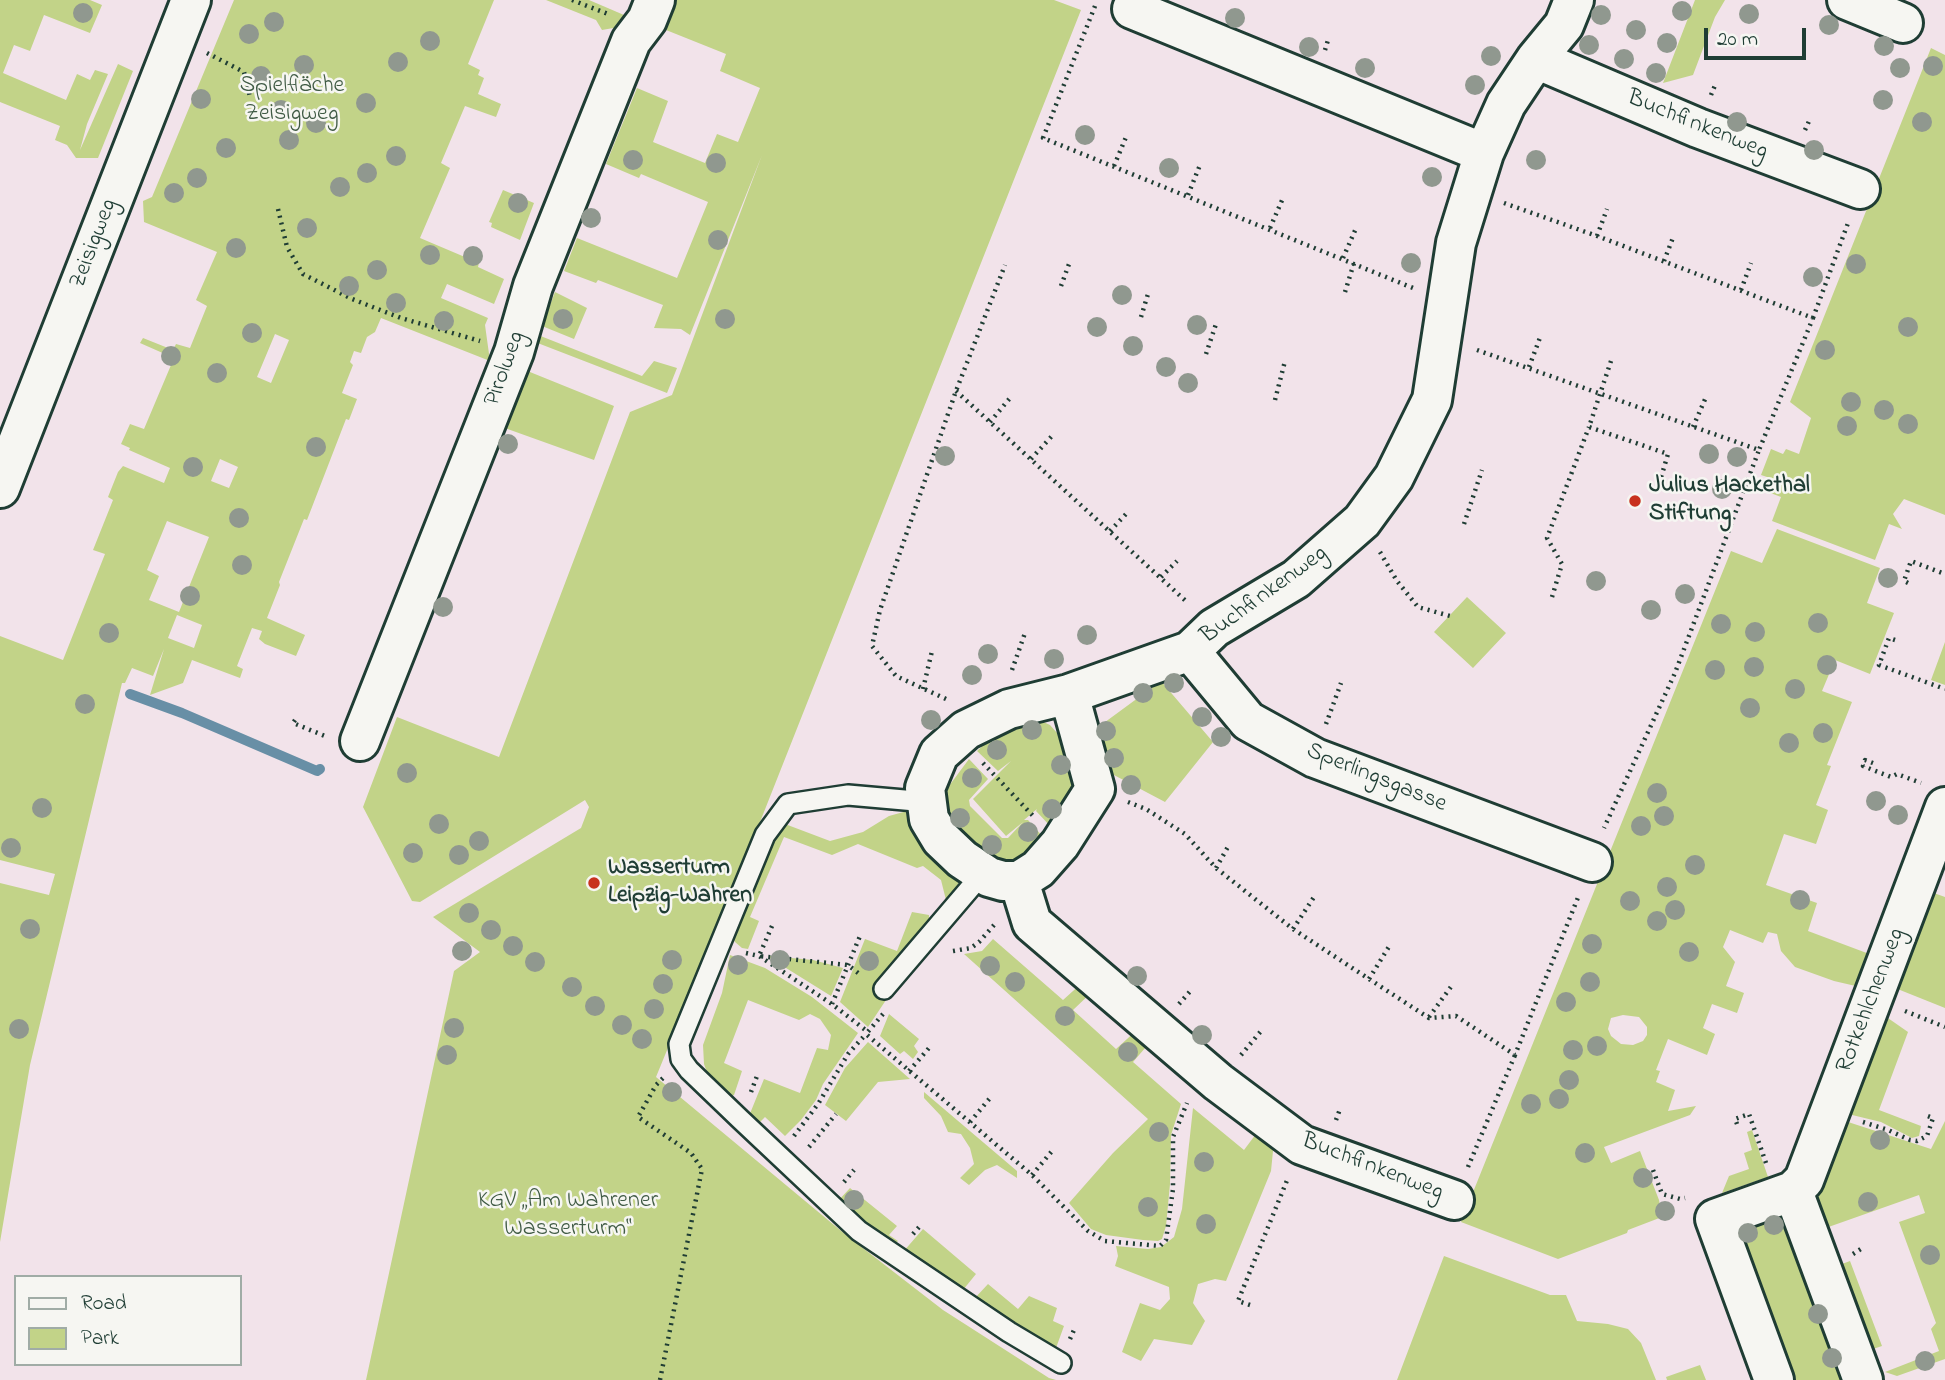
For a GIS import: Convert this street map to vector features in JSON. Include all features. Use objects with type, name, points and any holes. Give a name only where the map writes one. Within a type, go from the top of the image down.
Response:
[{"type":"street","name":"Pirolweg","points":[[360,741],[514,352],[533,286],[631,41],[647,20],[655,0]]},
{"type":"street","name":"Buchfinkenweg","points":[[1454,1200],[1301,1145],[1209,1074],[1032,923],[1001,877],[962,859],[941,839],[929,819],[925,788],[939,754],[966,730],[1009,709],[1069,694],[1202,639],[1296,579],[1362,521],[1394,477],[1432,400],[1455,243],[1484,153],[1506,104],[1536,59],[1564,25],[1574,0]]},
{"type":"street","points":[[1847,0],[1903,23]]},
{"type":"street","points":[[1115,4],[1484,153]]},
{"type":"street","name":"Zeisigweg","points":[[0,488],[188,9]]},
{"type":"street","name":"Buchfinkenweg","points":[[1536,59],[1698,128],[1860,189]]},
{"type":"street","name":"Sperlingsgasse","points":[[1202,639],[1248,721],[1315,758],[1592,862]]},
{"type":"street","points":[[1001,877],[1038,869],[1060,844],[1095,789],[1069,694]]},
{"type":"street","name":"Rotkehlchenweg","points":[[1780,1179],[1804,1180],[1935,795]]},
{"type":"street","points":[[1774,1380],[1715,1219],[1780,1179],[1863,1380]]},
{"type":"lane","points":[[927,802],[848,795],[788,804],[765,835],[679,1044],[681,1059],[689,1070],[859,1231],[1009,1332],[1061,1363]]},
{"type":"lane","points":[[884,989],[1001,877]]},
{"type":"path","points":[[1115,4],[1043,138],[1270,228],[1446,302]]},
{"type":"path","points":[[188,9],[207,53],[244,72],[250,97]]},
{"type":"path","points":[[1114,166],[1126,137]]},
{"type":"path","points":[[1188,195],[1200,165]]},
{"type":"path","points":[[1454,1200],[1515,1055],[1611,810],[1675,673],[1759,450],[1813,318],[1860,189]]},
{"type":"path","points":[[1471,191],[1813,318]]},
{"type":"path","points":[[1270,228],[1283,198]]},
{"type":"path","points":[[278,209],[287,247],[303,274],[352,299],[401,318],[514,352]]},
{"type":"path","points":[[1597,236],[1607,209]]},
{"type":"path","points":[[1343,258],[1357,226]]},
{"type":"path","points":[[1664,261],[1674,235]]},
{"type":"path","points":[[1345,292],[1354,263]]},
{"type":"path","points":[[1061,286],[1069,264]]},
{"type":"path","points":[[1741,290],[1751,264]]},
{"type":"path","points":[[950,700],[896,676],[872,646],[880,610],[956,391],[1005,265]]},
{"type":"path","points":[[1141,317],[1148,294]]},
{"type":"path","points":[[1206,354],[1217,321]]},
{"type":"path","points":[[1529,367],[1541,335]]},
{"type":"path","points":[[1443,339],[1601,392],[1759,450]]},
{"type":"path","points":[[1275,400],[1285,361]]},
{"type":"path","points":[[1552,597],[1562,564],[1547,538],[1611,361]]},
{"type":"path","points":[[956,391],[1161,578],[1202,639]]},
{"type":"path","points":[[1693,427],[1706,397]]},
{"type":"path","points":[[990,422],[1010,398]]},
{"type":"path","points":[[1589,427],[1668,454],[1659,484]]},
{"type":"path","points":[[1031,459],[1052,436]]},
{"type":"path","points":[[1464,524],[1482,470]]},
{"type":"path","points":[[1110,531],[1126,514]]},
{"type":"path","points":[[1362,521],[1397,580],[1418,607],[1450,616]]},
{"type":"path","points":[[1161,578],[1177,561]]},
{"type":"path","points":[[1908,583],[1904,581],[1911,561],[1945,574]]},
{"type":"path","points":[[1895,640],[1889,638],[1879,665],[1945,689]]},
{"type":"path","points":[[923,689],[932,651]]},
{"type":"path","points":[[958,737],[1060,844]]},
{"type":"path","points":[[1872,763],[1865,760],[1863,766],[1891,776],[1897,774],[1935,795]]},
{"type":"path","points":[[1095,789],[1146,808],[1185,834],[1216,868],[1293,929],[1429,1018],[1456,1016],[1515,1055]]},
{"type":"path","points":[[1216,868],[1229,845]]},
{"type":"path","points":[[1293,929],[1314,897]]},
{"type":"path","points":[[946,952],[971,948],[995,923]]},
{"type":"path","points":[[759,956],[772,926]]},
{"type":"path","points":[[832,1004],[860,936]]},
{"type":"path","points":[[1369,979],[1390,945]]},
{"type":"path","points":[[720,946],[759,956],[848,965]]},
{"type":"path","points":[[759,956],[832,1004],[1031,1175],[1088,1231],[1105,1241],[1160,1246],[1166,1240],[1173,1189],[1173,1137],[1184,1106],[1209,1074]]},
{"type":"path","points":[[1429,1018],[1452,984]]},
{"type":"path","points":[[1900,1009],[1945,1027]]},
{"type":"path","points":[[777,1153],[803,1126],[848,1054],[886,1011]]},
{"type":"path","points":[[660,1380],[702,1169],[691,1153],[638,1118],[656,1085],[662,1081],[679,1044]]},
{"type":"path","points":[[909,1071],[929,1048]]},
{"type":"path","points":[[970,1122],[990,1098]]},
{"type":"path","points":[[813,1142],[836,1114]]},
{"type":"path","points":[[1737,1124],[1735,1119],[1749,1114],[1780,1179]]},
{"type":"path","points":[[1858,1121],[1917,1141],[1927,1136],[1933,1118],[1925,1115]]},
{"type":"path","points":[[1250,1305],[1238,1301],[1301,1145]]},
{"type":"path","points":[[1031,1175],[1052,1151]]},
{"type":"path","points":[[1653,1170],[1662,1194],[1680,1199],[1689,1196]]},
{"type":"green space","points":[[0,0],[90,0],[102,5],[90,33],[44,15],[30,51],[14,45],[3,73],[66,100],[77,74],[90,80],[95,70],[108,74],[87,124],[80,150],[118,64],[133,71],[98,158],[76,158],[67,145],[55,140],[60,126],[0,102]]},
{"type":"green space","name":"Spielfläche Zeisigweg","points":[[234,0],[494,0],[468,64],[480,70],[478,75],[484,78],[478,94],[501,104],[496,117],[465,106],[441,163],[450,168],[420,238],[479,263],[478,267],[504,279],[494,304],[447,284],[441,298],[488,318],[485,325],[490,361],[381,318],[375,332],[367,337],[361,353],[354,351],[350,362],[353,365],[342,393],[357,399],[349,420],[346,419],[307,520],[304,519],[267,618],[305,635],[296,656],[265,644],[259,639],[262,631],[252,628],[237,666],[243,669],[240,678],[192,660],[183,683],[150,695],[164,649],[153,676],[132,668],[125,683],[122,683],[30,1065],[0,1242],[0,883],[49,895],[55,874],[0,860],[0,636],[63,660],[105,554],[93,550],[113,500],[108,497],[118,472],[123,466],[164,483],[170,468],[121,444],[130,424],[144,429],[174,358],[140,343],[143,338],[173,350],[176,344],[190,348],[207,306],[196,300],[217,252],[144,222],[143,201],[152,197]],"holes":[[[275,334],[289,340],[271,383],[257,377]],[[220,459],[238,467],[229,488],[211,481]],[[167,521],[209,537],[179,612],[149,600],[159,576],[147,570]],[[177,615],[202,625],[194,648],[168,638]]]},
{"type":"green space","points":[[546,0],[589,0],[624,15],[619,27],[602,30],[596,20]]},
{"type":"green space","name":"KGV „Am Wahrener Wasserturm“","points":[[667,0],[1054,0],[1081,10],[743,865],[656,1077],[846,1235],[943,1310],[1056,1380],[366,1380],[454,971],[480,952],[433,917],[581,828],[589,807],[585,800],[420,902],[412,901],[363,807],[397,717],[499,757],[630,412],[672,395],[762,155],[690,335],[681,329],[654,328],[663,305],[598,280],[596,283],[564,271],[577,238],[677,278],[708,202],[641,174],[639,178],[606,164],[637,88],[668,101],[653,142],[705,163],[717,134],[738,142],[760,88],[720,71],[726,54],[656,26]]},
{"type":"green space","points":[[1695,0],[1725,0],[1715,17],[1693,75],[1663,83]]},
{"type":"green space","points":[[1931,48],[1945,55],[1945,515],[1904,499],[1893,514],[1902,529],[1889,524],[1875,560],[1772,521],[1781,497],[1768,492],[1773,479],[1761,475],[1771,449],[1783,454],[1786,449],[1799,454],[1811,418],[1790,402]]},
{"type":"green space","points":[[503,190],[534,203],[520,240],[491,227],[492,223],[489,222]]},
{"type":"green space","points":[[555,292],[587,308],[574,339],[542,326]]},
{"type":"green space","points":[[538,335],[642,376],[654,361],[677,368],[667,393],[535,342]]},
{"type":"green space","points":[[525,370],[614,406],[594,460],[502,427]]},
{"type":"green space","points":[[1777,529],[1880,568],[1867,603],[1894,613],[1870,674],[1835,660],[1822,691],[1852,702],[1827,765],[1831,766],[1816,805],[1828,810],[1816,844],[1784,834],[1766,885],[1817,903],[1808,931],[1872,955],[1860,987],[1795,967],[1781,951],[1777,934],[1768,932],[1763,943],[1730,930],[1723,947],[1735,962],[1726,986],[1744,993],[1737,1013],[1712,1004],[1703,1028],[1715,1034],[1707,1055],[1668,1039],[1656,1070],[1660,1071],[1656,1082],[1675,1090],[1668,1111],[1696,1106],[1690,1115],[1604,1147],[1611,1163],[1640,1151],[1659,1200],[1662,1217],[1558,1259],[1461,1222],[1731,551],[1762,563]],"holes":[[[1623,1015],[1639,1017],[1647,1027],[1647,1035],[1643,1041],[1633,1045],[1621,1044],[1611,1036],[1608,1029],[1611,1018]]]},
{"type":"green space","points":[[1467,597],[1506,633],[1473,668],[1434,632]]},
{"type":"green space","points":[[1945,642],[1945,685],[1931,680]]},
{"type":"green space","points":[[1161,681],[1213,742],[1165,802],[1112,774],[1097,728]]},
{"type":"green space","points":[[1037,719],[1050,725],[1058,734],[1072,771],[1072,795],[1052,828],[1037,809],[1024,820],[1028,820],[1044,838],[1026,859],[1005,866],[945,824],[943,794],[969,759],[988,779],[969,800],[970,806],[1002,838],[1008,838],[1023,822],[1006,836],[973,799],[1011,761],[998,771],[977,751],[1002,728]]},
{"type":"green space","points":[[907,811],[915,833],[951,870],[958,881],[958,892],[947,904],[941,880],[923,866],[917,868],[858,844],[832,855],[784,837],[750,917],[759,921],[748,949],[735,942],[731,936],[776,829],[785,824],[830,841],[863,832],[889,816]]},
{"type":"green space","points":[[1931,892],[1945,897],[1945,1008],[1895,988]]},
{"type":"green space","points":[[912,912],[929,915],[929,923],[890,994],[868,1027],[840,1002],[865,939],[897,951]]},
{"type":"green space","points":[[993,939],[1063,1000],[1083,982],[1093,991],[1073,1010],[1116,1049],[1138,1029],[1152,1040],[1133,1062],[1181,1104],[1171,1135],[1170,1184],[1162,1239],[1143,1240],[1106,1235],[1091,1229],[1069,1203],[1113,1153],[1148,1119],[964,954],[982,951]]},
{"type":"green space","points":[[730,955],[765,968],[812,997],[858,1033],[823,1084],[816,1100],[785,1136],[765,1117],[758,1124],[749,1116],[764,1079],[800,1093],[817,1048],[828,1050],[831,1035],[820,1019],[810,1014],[799,1020],[748,1000],[724,1063],[742,1071],[734,1095],[729,1097],[709,1078],[704,1064],[703,1045],[722,993]]},
{"type":"green space","points":[[770,956],[813,960],[843,968],[831,996]]},
{"type":"green space","points":[[889,1014],[919,1039],[914,1046],[918,1052],[913,1059],[904,1051],[900,1054],[880,1036]]},
{"type":"green space","points":[[1885,1016],[1908,1032],[1879,1110],[1921,1126],[1919,1136],[1912,1138],[1881,1122],[1848,1114]]},
{"type":"green space","points":[[868,1042],[910,1079],[878,1082],[846,1121],[825,1105],[845,1068]]},
{"type":"green space","points":[[924,1092],[1017,1171],[1017,1178],[997,1165],[985,1170],[969,1185],[960,1178],[974,1164],[970,1148],[961,1134],[948,1132],[941,1116],[924,1098]]},
{"type":"green space","points":[[1193,1108],[1244,1150],[1259,1130],[1274,1141],[1271,1171],[1226,1281],[1215,1279],[1198,1284],[1193,1303],[1205,1321],[1192,1345],[1154,1339],[1141,1361],[1122,1352],[1140,1303],[1160,1310],[1170,1299],[1169,1287],[1115,1266],[1118,1256],[1116,1246],[1148,1249],[1161,1247],[1174,1237],[1182,1209]]},
{"type":"green space","points":[[1845,1121],[1931,1149],[1945,1121],[1945,1359],[1897,1376],[1885,1372],[1939,1351],[1931,1329],[1936,1323],[1899,1222],[1925,1213],[1919,1195],[1820,1230],[1815,1200]]},
{"type":"green space","points":[[1752,1130],[1768,1177],[1722,1193],[1729,1176],[1749,1169],[1744,1153],[1752,1150],[1747,1132]]},
{"type":"green space","points":[[850,1188],[897,1226],[889,1235],[898,1241],[893,1246],[867,1229],[838,1201]]},
{"type":"green space","points":[[1758,1222],[1777,1222],[1793,1231],[1847,1380],[1785,1380],[1738,1250],[1743,1232]]},
{"type":"green space","points":[[923,1229],[976,1274],[963,1290],[903,1252]]},
{"type":"green space","points":[[1444,1256],[1550,1295],[1566,1295],[1577,1321],[1628,1329],[1641,1343],[1656,1380],[1397,1380]]},
{"type":"green space","points":[[1850,1261],[1882,1346],[1867,1351],[1834,1267]]},
{"type":"green space","points":[[988,1284],[1018,1309],[1029,1296],[1057,1308],[1053,1321],[1064,1326],[1056,1348],[975,1298]]},
{"type":"green space","points":[[1700,1365],[1706,1380],[1667,1380],[1666,1377]]},
{"type":"waterway","points":[[130,694],[182,713],[317,771],[320,769]]},
{"type":"place","name":"Julius Hackethal Stiftung","points":[[1635,501]]},
{"type":"place","name":"Wasserturm Leipzig-Wahren","points":[[594,883]]}]
